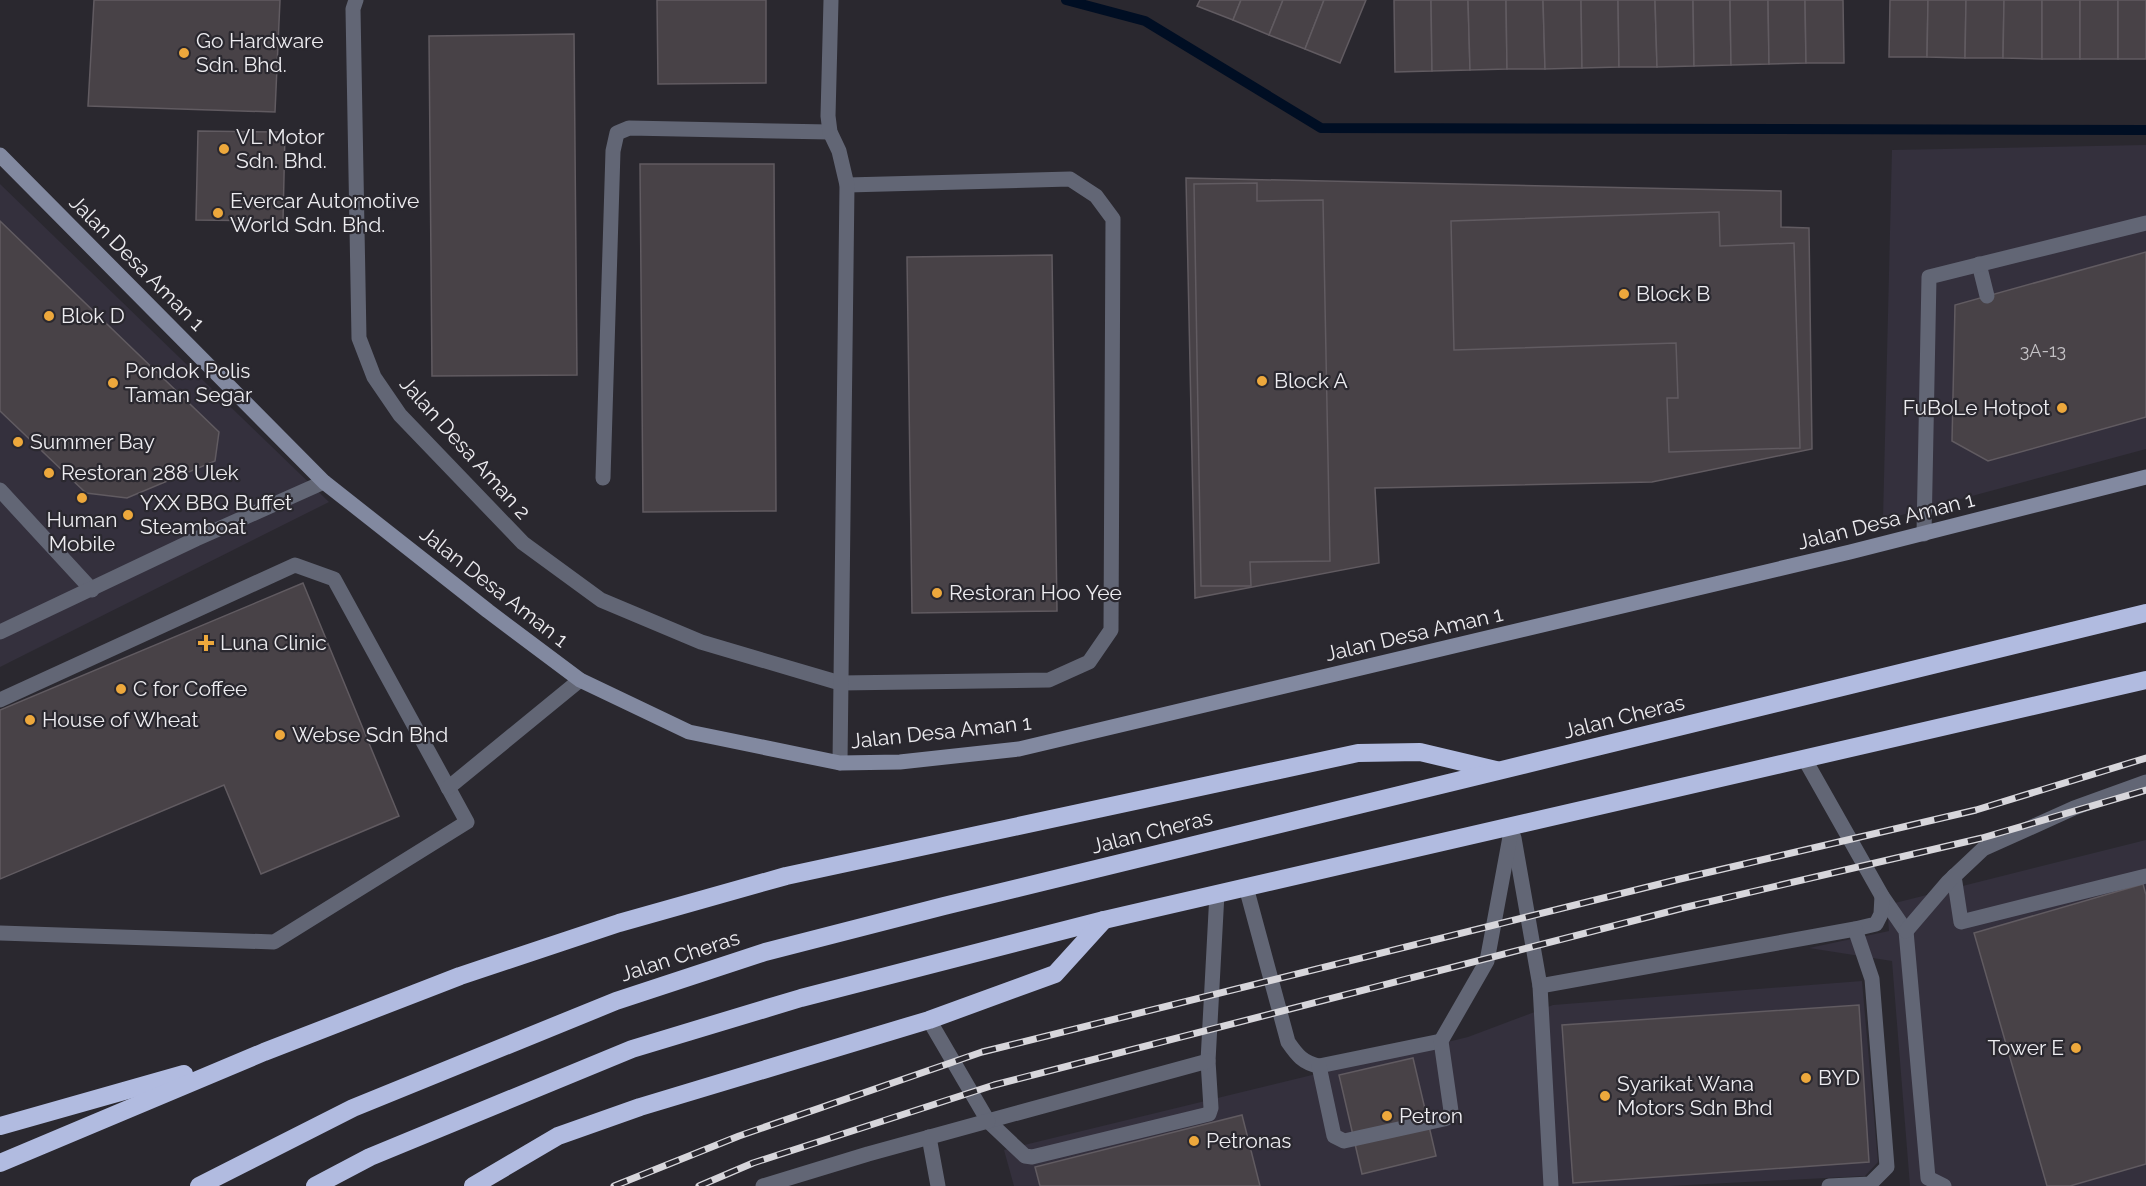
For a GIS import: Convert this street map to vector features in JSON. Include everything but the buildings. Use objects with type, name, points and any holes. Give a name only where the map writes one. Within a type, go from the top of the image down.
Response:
[{"type":"highway","name":"Jalan Cheras","points":[[199,1186],[353,1108],[616,1001],[765,952],[944,906],[2146,613]]},
{"type":"highway","points":[[315,1186],[370,1157],[632,1049],[801,998],[1217,893],[2146,680]]},
{"type":"highway","points":[[0,1162],[264,1052],[460,976],[620,923],[786,876],[1358,753],[1420,752],[1500,771]]},
{"type":"highway","points":[[473,1186],[558,1136],[640,1107],[929,1020],[1055,974],[1104,920]]},
{"type":"highway","points":[[0,1126],[264,1052]]},
{"type":"street","name":"Jalan Desa Aman 2","points":[[356,0],[353,9],[359,338],[375,377],[400,415],[524,543],[601,600],[701,642],[840,682],[1049,680],[1089,662],[1111,630],[1113,219],[1096,196],[1070,179],[847,184]]},
{"type":"street","points":[[831,0],[828,116],[830,132],[840,152],[847,184],[840,763]]},
{"type":"street","points":[[603,478],[613,151],[617,134],[629,128],[830,132]]},
{"type":"street","name":"Jalan Desa Aman 1","points":[[0,156],[324,482],[580,680],[689,732],[840,763],[900,762],[1019,749],[1924,534],[2146,477]]},
{"type":"street","points":[[1924,534],[1929,277],[2146,223]]},
{"type":"street","points":[[1980,264],[1987,296]]},
{"type":"street","points":[[0,632],[196,539],[324,482]]},
{"type":"street","points":[[0,490],[92,590]]},
{"type":"street","points":[[0,700],[295,565],[334,579],[467,822],[274,942],[0,933]]},
{"type":"street","points":[[448,788],[580,680]]},
{"type":"street","points":[[1804,758],[1882,896],[1906,931],[1928,1178],[1944,1186]]},
{"type":"street","points":[[1906,931],[1954,876],[1983,849],[2074,808],[2146,782]]},
{"type":"street","points":[[1512,826],[1540,986],[1551,1186]]},
{"type":"street","points":[[1319,1066],[1334,1136],[1344,1141],[1449,1117],[1451,1111],[1440,1041],[1486,961],[1512,826]]},
{"type":"street","points":[[1954,876],[1961,922],[2146,876]]},
{"type":"street","points":[[1246,887],[1288,1042],[1298,1057],[1307,1064],[1319,1066],[1440,1041]]},
{"type":"street","points":[[929,1020],[988,1121],[1025,1156],[1032,1157],[1209,1114],[1211,1108],[1208,1061],[1217,893]]},
{"type":"street","points":[[1540,986],[1875,924],[1881,914],[1882,896]]},
{"type":"street","points":[[1829,1186],[1870,1184],[1887,1167],[1872,979],[1855,929]]},
{"type":"street","points":[[764,1186],[868,1154],[1208,1061]]},
{"type":"street","points":[[929,1137],[938,1186]]},
{"type":"shaded area","points":[[2146,145],[2146,449],[1883,520],[1892,150]]},
{"type":"shaded area","points":[[0,184],[329,502],[0,667]]},
{"type":"shaded area","points":[[2146,840],[2146,1186],[1910,1186],[1892,961],[1809,948],[1889,931],[1887,905]]},
{"type":"shaded area","points":[[1862,981],[1878,1162],[1865,1176],[1669,1186],[1014,1186],[1004,1150],[1468,1037],[1553,1005]]},
{"type":"waterway","points":[[1066,0],[1145,21],[1321,128],[2146,130]]},
{"type":"railway","points":[[614,1186],[739,1136],[982,1052],[1680,879],[1976,810],[2146,758]]},
{"type":"railway","points":[[699,1186],[753,1163],[994,1085],[1687,907],[1982,838],[2146,790]]},
{"type":"place","name":"Go Hardware Sdn. Bhd.","points":[[184,53]]},
{"type":"place","name":"VL Motor Sdn. Bhd.","points":[[224,149]]},
{"type":"place","name":"Evercar Automotive World Sdn. Bhd.","points":[[218,213]]},
{"type":"place","name":"Block B","points":[[1624,294]]},
{"type":"place","name":"Blok D","points":[[49,316]]},
{"type":"place","name":"Block A","points":[[1262,381]]},
{"type":"place","name":"Pondok Polis Taman Segar","points":[[113,383]]},
{"type":"place","name":"FuBoLe Hotpot","points":[[2062,408]]},
{"type":"place","name":"Summer Bay","points":[[18,442]]},
{"type":"place","name":"Restoran 288 Ulek","points":[[49,473]]},
{"type":"place","name":"Human Mobile","points":[[82,498]]},
{"type":"place","name":"YXX BBQ Buffet Steamboat","points":[[128,515]]},
{"type":"place","name":"Restoran Hoo Yee","points":[[937,593]]},
{"type":"place","name":"Luna Clinic","points":[[206,643]]},
{"type":"place","name":"C for Coffee","points":[[121,689]]},
{"type":"place","name":"House of Wheat","points":[[30,720]]},
{"type":"place","name":"Webse Sdn Bhd","points":[[280,735]]},
{"type":"place","name":"Tower E","points":[[2076,1048]]},
{"type":"place","name":"BYD","points":[[1806,1078]]},
{"type":"place","name":"Syarikat Wana Motors Sdn Bhd","points":[[1605,1096]]},
{"type":"place","name":"Petron","points":[[1387,1116]]},
{"type":"place","name":"Petronas","points":[[1194,1141]]}]
